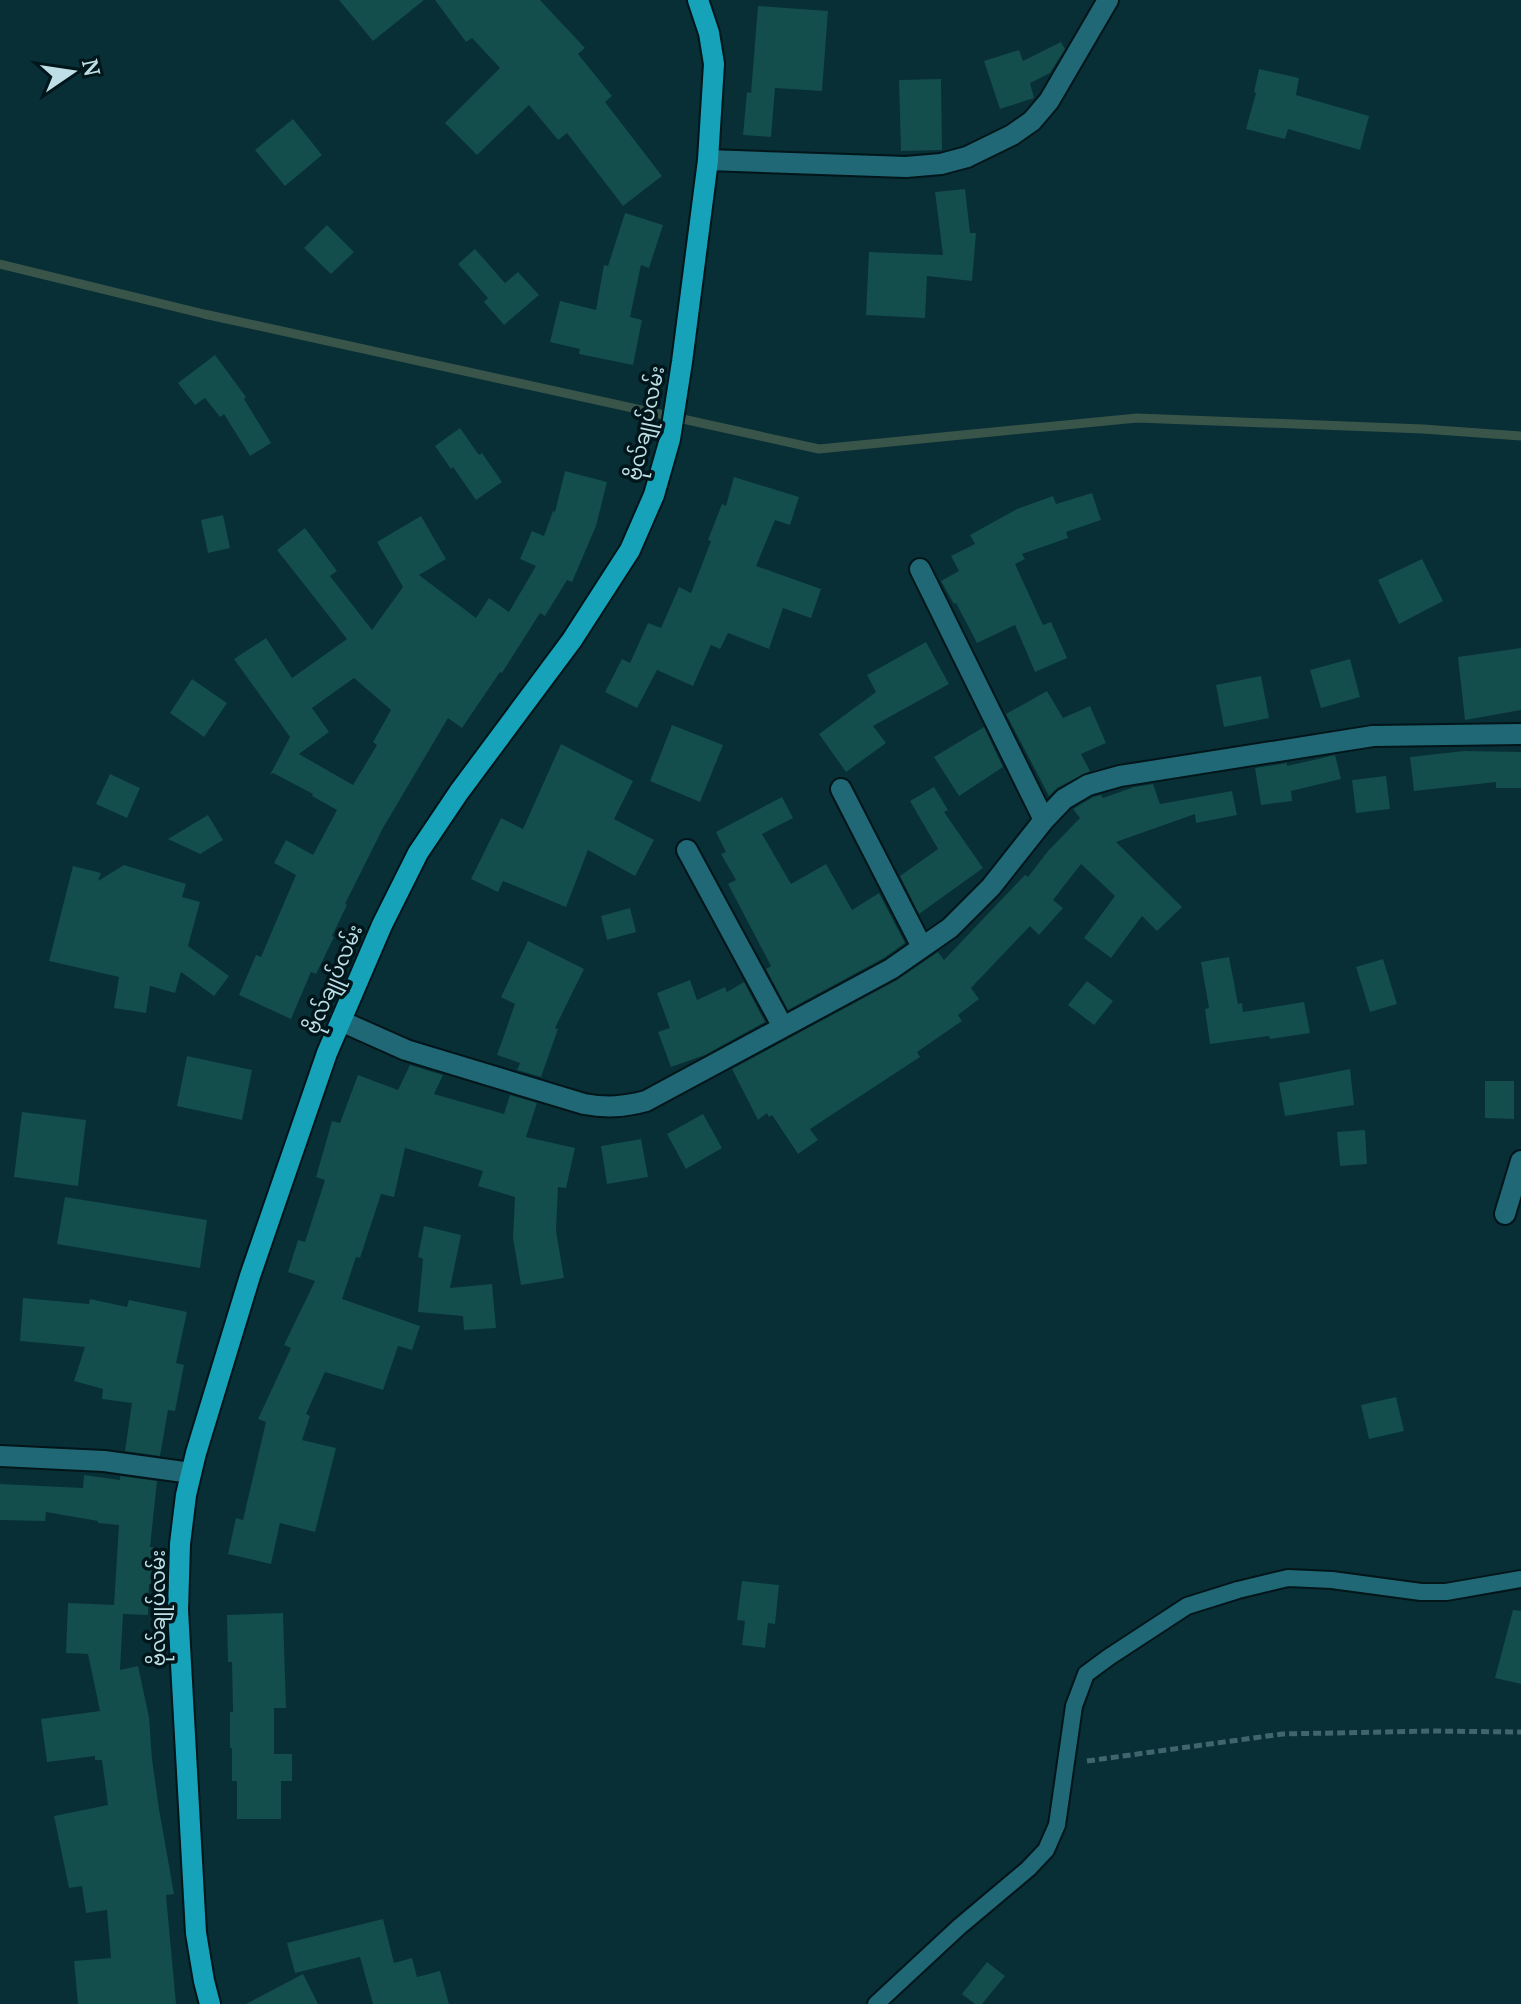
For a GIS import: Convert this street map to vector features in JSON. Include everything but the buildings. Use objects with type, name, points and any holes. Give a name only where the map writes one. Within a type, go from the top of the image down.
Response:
[{"type":"main road","name":"ဗိုလ်‌ချုပ်‌လမ်း","points":[[210,2004],[196,1933],[178,1610],[180,1544],[191,1473],[250,1276],[327,1053],[382,925],[418,853],[459,792],[572,640],[630,550],[654,495],[670,439],[708,160],[714,64],[709,33],[698,0]]},
{"type":"street","points":[[708,160],[906,167],[941,164],[967,157],[1012,135],[1032,121],[1049,101],[1108,0]]},
{"type":"street","points":[[920,569],[1044,820]]},
{"type":"street","points":[[341,1021],[406,1050],[584,1104],[607,1108],[626,1106],[646,1101],[891,969],[950,928],[991,887],[1064,799],[1088,785],[1120,776],[1373,736],[1521,734]]},
{"type":"street","points":[[841,789],[922,947]]},
{"type":"street","points":[[687,850],[783,1027]]},
{"type":"street","points":[[1505,1214],[1521,1161]]},
{"type":"street","points":[[0,1456],[104,1461],[191,1473]]},
{"type":"lane","points":[[876,2004],[1046,1850],[1057,1825],[1074,1706],[1086,1674],[1187,1606],[1288,1578],[1434,1592],[1521,1579]]},
{"type":"path","points":[[1066,1763],[1282,1734],[1521,1732]]},
{"type":"waterway","points":[[0,264],[204,314],[819,449],[1137,418],[1423,429],[1521,436]]}]
